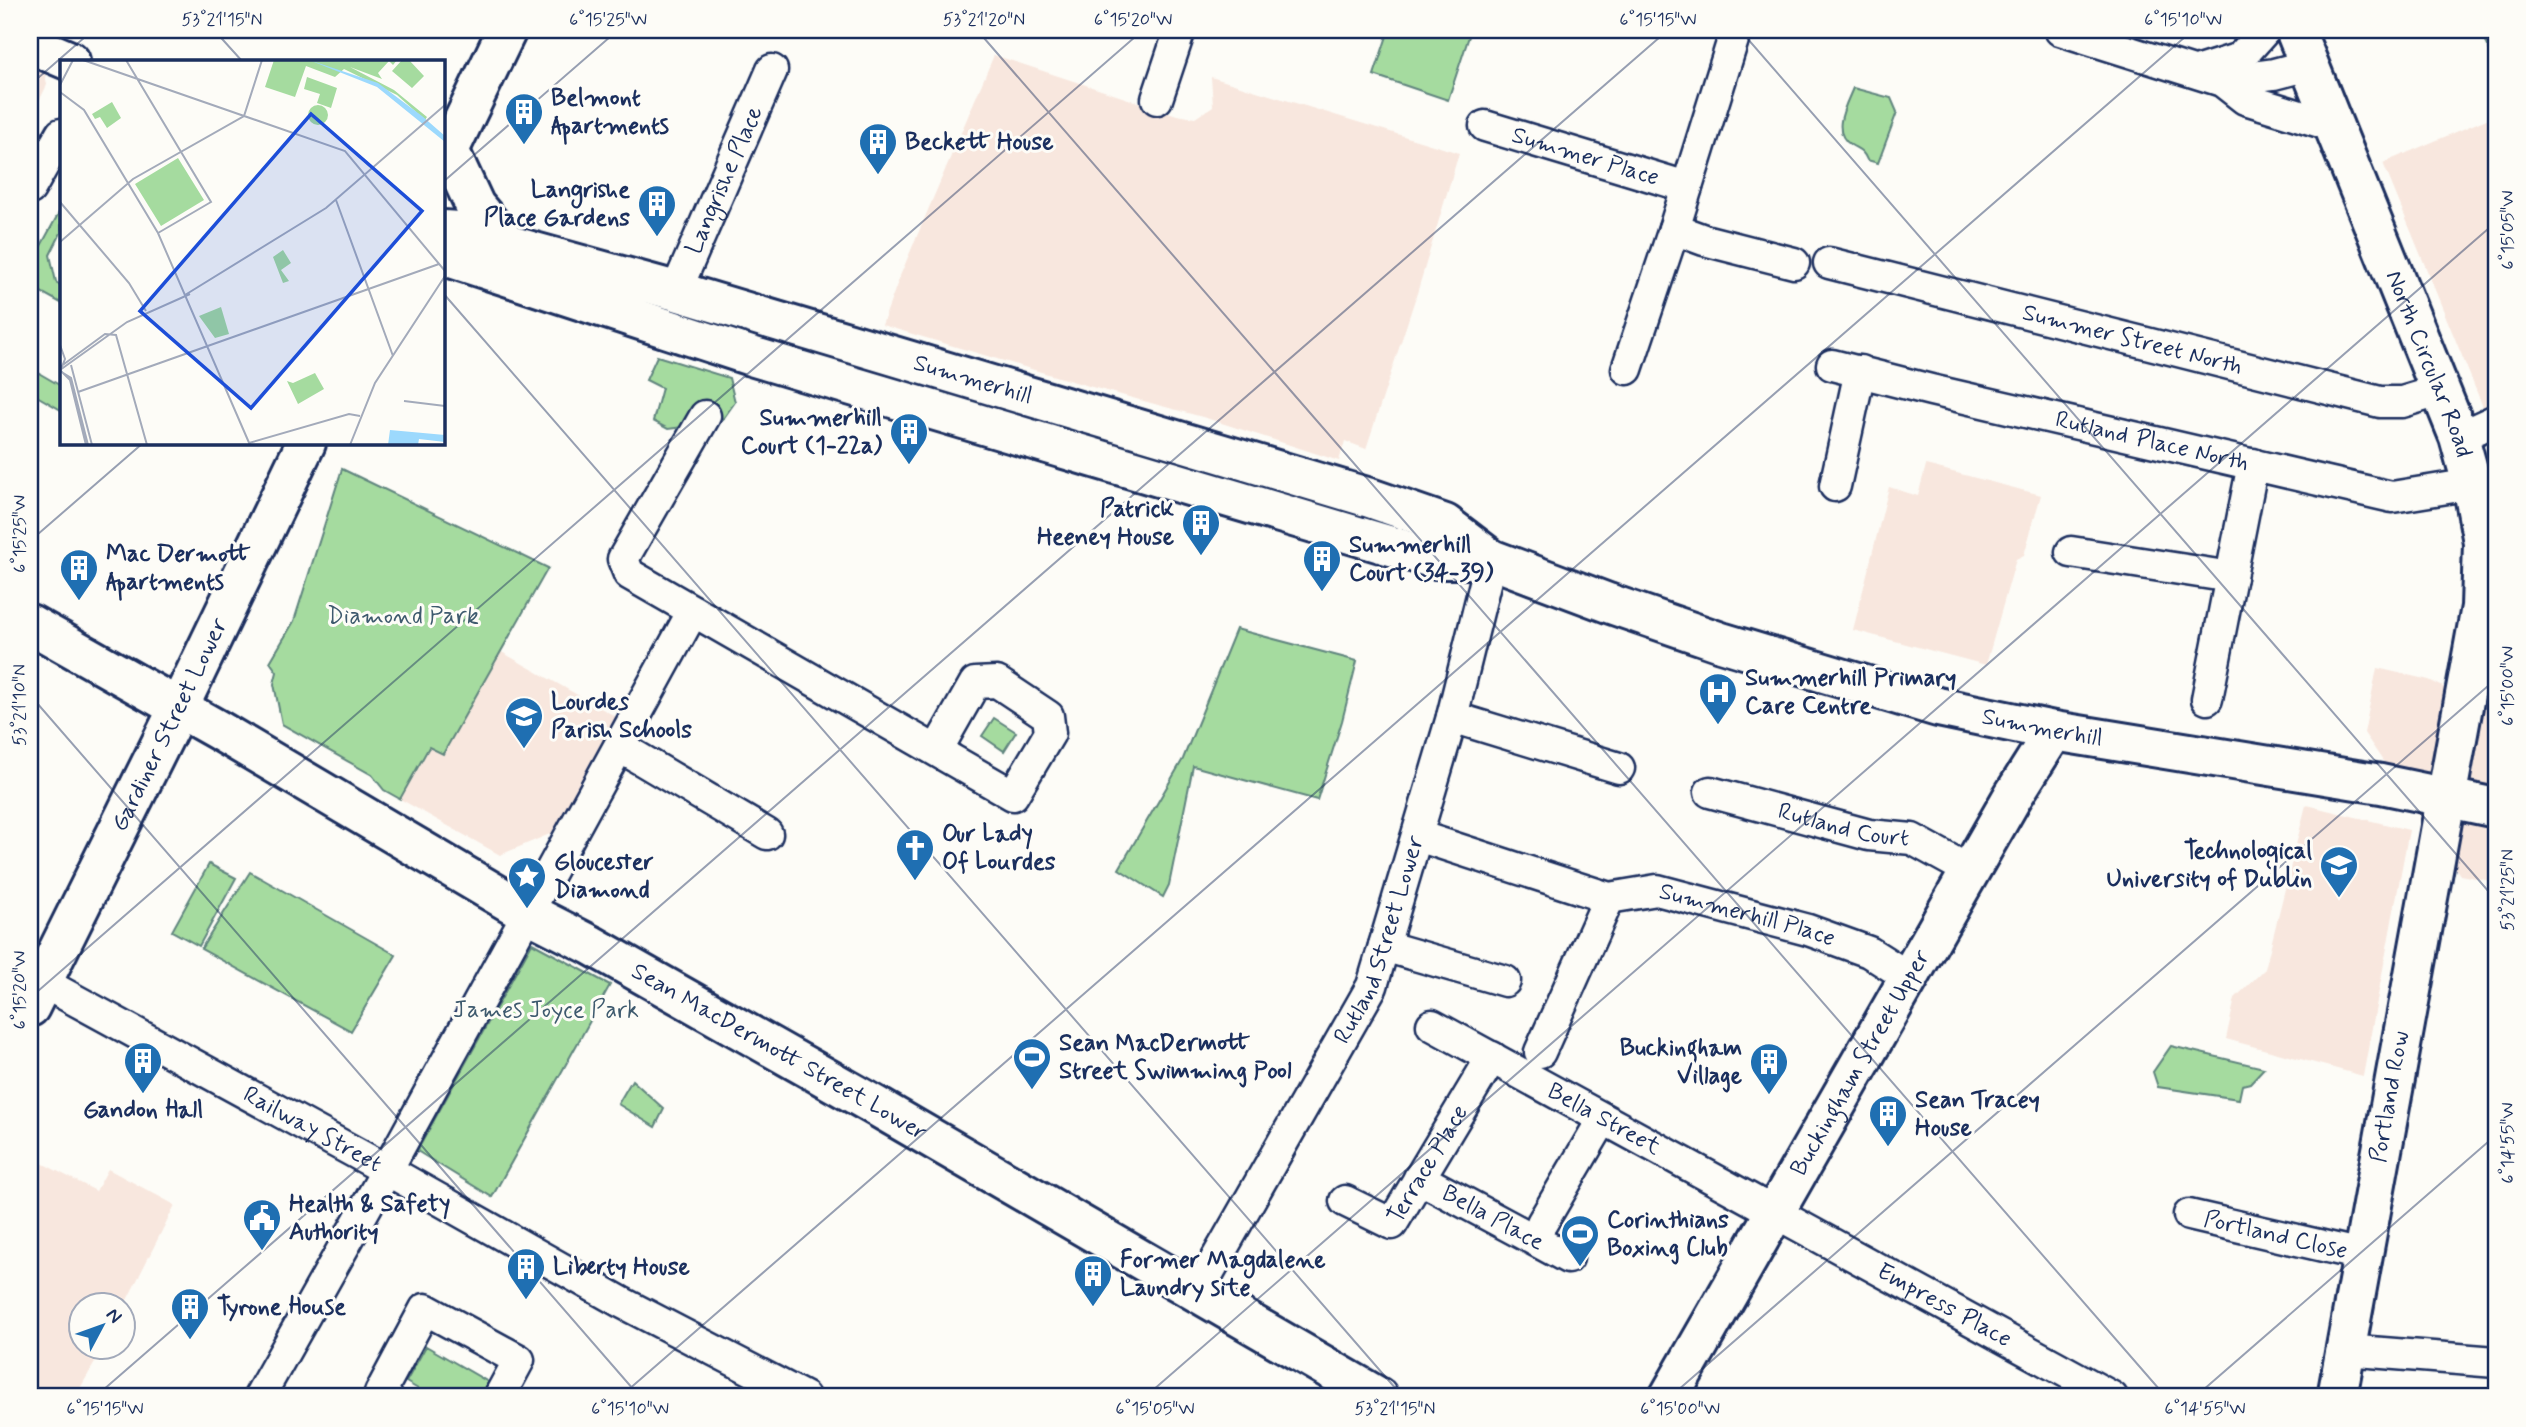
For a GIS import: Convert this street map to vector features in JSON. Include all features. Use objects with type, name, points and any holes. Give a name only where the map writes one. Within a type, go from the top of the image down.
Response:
[{"type":"main road","points":[[507,30],[446,157],[475,206],[508,244]]},
{"type":"main road","name":"North Circular Road","points":[[2295,30],[2459,436],[2472,484],[2483,542],[2481,607],[2445,797]]},
{"type":"main road","name":"Summerhill","points":[[444,230],[508,244],[676,291],[1408,510],[1445,524],[1491,559],[1721,642],[1938,707],[2054,731],[2169,748],[2496,808]]},
{"type":"main road","name":"Summerhill","points":[[444,255],[751,356],[1435,559],[1491,559]]},
{"type":"main road","name":"Gardiner Street Lower","points":[[36,994],[178,709],[306,444]]},
{"type":"main road","name":"Sean MacDermott Street Lower","points":[[30,624],[528,913],[591,945],[843,1088],[1378,1397]]},
{"type":"main road","points":[[1997,719],[2013,796]]},
{"type":"main road","name":"Buckingham Street Upper","points":[[1669,1397],[1972,872],[2013,796],[2054,731]]},
{"type":"main road","name":"Portland Row","points":[[2336,1397],[2445,797]]},
{"type":"street","points":[[1157,99],[1180,30]]},
{"type":"street","points":[[1627,369],[1736,30]]},
{"type":"street","points":[[2060,30],[2209,77],[2245,99],[2333,126]]},
{"type":"street","points":[[2209,77],[2240,58],[2264,30]]},
{"type":"street","points":[[2209,77],[2274,74],[2309,65]]},
{"type":"street","name":"Langrishe Place","points":[[676,291],[772,70]]},
{"type":"street","name":"Summer Place","points":[[1485,126],[1687,187]]},
{"type":"street","points":[[30,189],[60,136]]},
{"type":"street","points":[[1674,229],[1703,240],[1794,263]]},
{"type":"street","name":"Summer Street North","points":[[1829,263],[2380,402],[2402,402],[2439,391]]},
{"type":"street","name":"Rutland Place North","points":[[1835,486],[1846,368],[2392,497],[2472,484]]},
{"type":"street","points":[[705,416],[623,559],[629,574],[937,750]]},
{"type":"street","points":[[2459,436],[2496,420]]},
{"type":"street","points":[[2207,699],[2253,464]]},
{"type":"street","points":[[2071,552],[2231,577]]},
{"type":"street","name":"Rutland Street Lower","points":[[1198,1291],[1366,1000],[1452,718],[1491,559]]},
{"type":"street","points":[[259,1397],[387,1170],[693,611]]},
{"type":"street","points":[[1452,718],[1619,768]]},
{"type":"street","points":[[620,747],[767,834]]},
{"type":"street","name":"Rutland Court","points":[[1710,792],[1869,835],[1912,839],[1972,872]]},
{"type":"street","name":"Summerhill Place","points":[[1418,836],[1609,898],[1657,890],[1808,930],[1869,952],[1910,978]]},
{"type":"street","points":[[1540,1052],[1609,898]]},
{"type":"street","points":[[1384,946],[1506,981]]},
{"type":"street","name":"Railway Street","points":[[36,994],[387,1170],[621,1302],[799,1396]]},
{"type":"street","name":"Bella Street","points":[[1432,1025],[1775,1214]]},
{"type":"street","name":"Terrace Place","points":[[1345,1201],[1392,1224],[1492,1057]]},
{"type":"street","points":[[1542,1223],[1603,1119]]},
{"type":"street","name":"Bella Place","points":[[1419,1178],[1568,1258]]},
{"type":"street","name":"Empress Place","points":[[1775,1214],[2112,1397]]},
{"type":"street","name":"Portland Close","points":[[2189,1215],[2362,1255]]},
{"type":"street","points":[[387,1397],[380,1393],[425,1309],[519,1360],[499,1397]]},
{"type":"street","points":[[2345,1350],[2496,1362]]},
{"type":"shaded area","points":[[30,30],[37,30],[47,85],[35,109],[30,107]]},
{"type":"shaded area","points":[[994,55],[1177,115],[1195,118],[1213,106],[1211,77],[1459,153],[1366,449],[1345,441],[1339,461],[1206,418],[882,325],[900,276]]},
{"type":"shaded area","points":[[2496,115],[2496,407],[2485,412],[2383,163]]},
{"type":"shaded area","points":[[1926,465],[2041,495],[2024,555],[2016,559],[1986,665],[1853,630],[1889,487],[1918,496]]},
{"type":"shaded area","name":"Lourdes Parish Schools","points":[[500,651],[620,719],[557,831],[500,855],[400,799],[430,746],[443,753]]},
{"type":"shaded area","points":[[2377,668],[2429,680],[2496,713],[2496,882],[2460,875],[2364,733]]},
{"type":"shaded area","name":"Technological University of Dublin","points":[[2306,805],[2409,830],[2363,1076],[2226,1039],[2235,998],[2265,969]]},
{"type":"shaded area","points":[[30,1157],[96,1191],[108,1169],[175,1205],[132,1290],[66,1290],[66,1360],[96,1360],[75,1397],[30,1397]]},
{"type":"green space","points":[[1389,30],[1471,30],[1448,100],[1374,75]]},
{"type":"green space","points":[[2481,30],[2496,30],[2496,65]]},
{"type":"green space","points":[[1853,88],[1891,98],[1897,112],[1878,163],[1867,160],[1841,133],[1844,110]]},
{"type":"green space","points":[[60,211],[60,235],[50,255],[56,282],[60,285],[60,302],[30,286],[30,266]]},
{"type":"green space","points":[[657,356],[729,378],[735,402],[723,419],[698,410],[683,427],[668,429],[653,421],[662,388],[646,380]]},
{"type":"green space","points":[[30,368],[60,385],[60,409],[30,392]]},
{"type":"green space","name":"Diamond Park","points":[[342,469],[548,568],[443,754],[429,747],[400,799],[384,790],[372,775],[282,724],[274,684],[277,672],[270,662],[294,621]]},
{"type":"green space","points":[[1236,629],[1357,661],[1342,721],[1317,800],[1193,766],[1169,885],[1163,897],[1119,869],[1183,759]]},
{"type":"green space","points":[[994,718],[1016,732],[1004,751],[982,736]]},
{"type":"green space","points":[[209,864],[236,878],[199,946],[172,931]]},
{"type":"green space","points":[[250,872],[396,955],[351,1031],[201,949]]},
{"type":"green space","name":"James Joyce Park","points":[[532,943],[610,985],[492,1197],[417,1151]]},
{"type":"green space","points":[[2171,1046],[2264,1068],[2250,1083],[2242,1085],[2239,1099],[2158,1087],[2153,1072]]},
{"type":"green space","points":[[632,1080],[664,1109],[655,1127],[618,1104]]},
{"type":"green space","points":[[426,1346],[488,1382],[480,1397],[432,1397],[406,1382]]},
{"type":"place","name":"Belmont Apartments","points":[[524,146]]},
{"type":"place","name":"Beckett House","points":[[878,176]]},
{"type":"place","name":"Langrishe Place Gardens","points":[[657,238]]},
{"type":"place","name":"Summerhill Court (1-22a)","points":[[909,466]]},
{"type":"place","name":"Patrick Heeney House","points":[[1201,557]]},
{"type":"place","name":"Summerhill Court (34-39)","points":[[1322,593]]},
{"type":"place","name":"Mac Dermott Apartments","points":[[79,602]]},
{"type":"place","name":"Summerhill Primary Care Centre","points":[[1718,726]]},
{"type":"place","name":"Lourdes Parish Schools","points":[[524,750]]},
{"type":"place","name":"Our Lady Of Lourdes","points":[[915,882]]},
{"type":"place","name":"Technological University of Dublin","points":[[2339,899]]},
{"type":"place","name":"Gloucester Diamond","points":[[527,910]]},
{"type":"place","name":"Sean MacDermott Street Swimming Pool","points":[[1032,1091]]},
{"type":"place","name":"Gandon Hall","points":[[143,1095]]},
{"type":"place","name":"Buckingham Village","points":[[1769,1096]]},
{"type":"place","name":"Sean Tracey House","points":[[1888,1148]]},
{"type":"place","name":"Health & Safety Authority","points":[[262,1252]]},
{"type":"place","name":"Corinthians Boxing Club","points":[[1580,1268]]},
{"type":"place","name":"Liberty House","points":[[526,1301]]},
{"type":"place","name":"Former Magdalene Laundry site","points":[[1093,1308]]},
{"type":"place","name":"Tyrone House","points":[[190,1341]]}]
